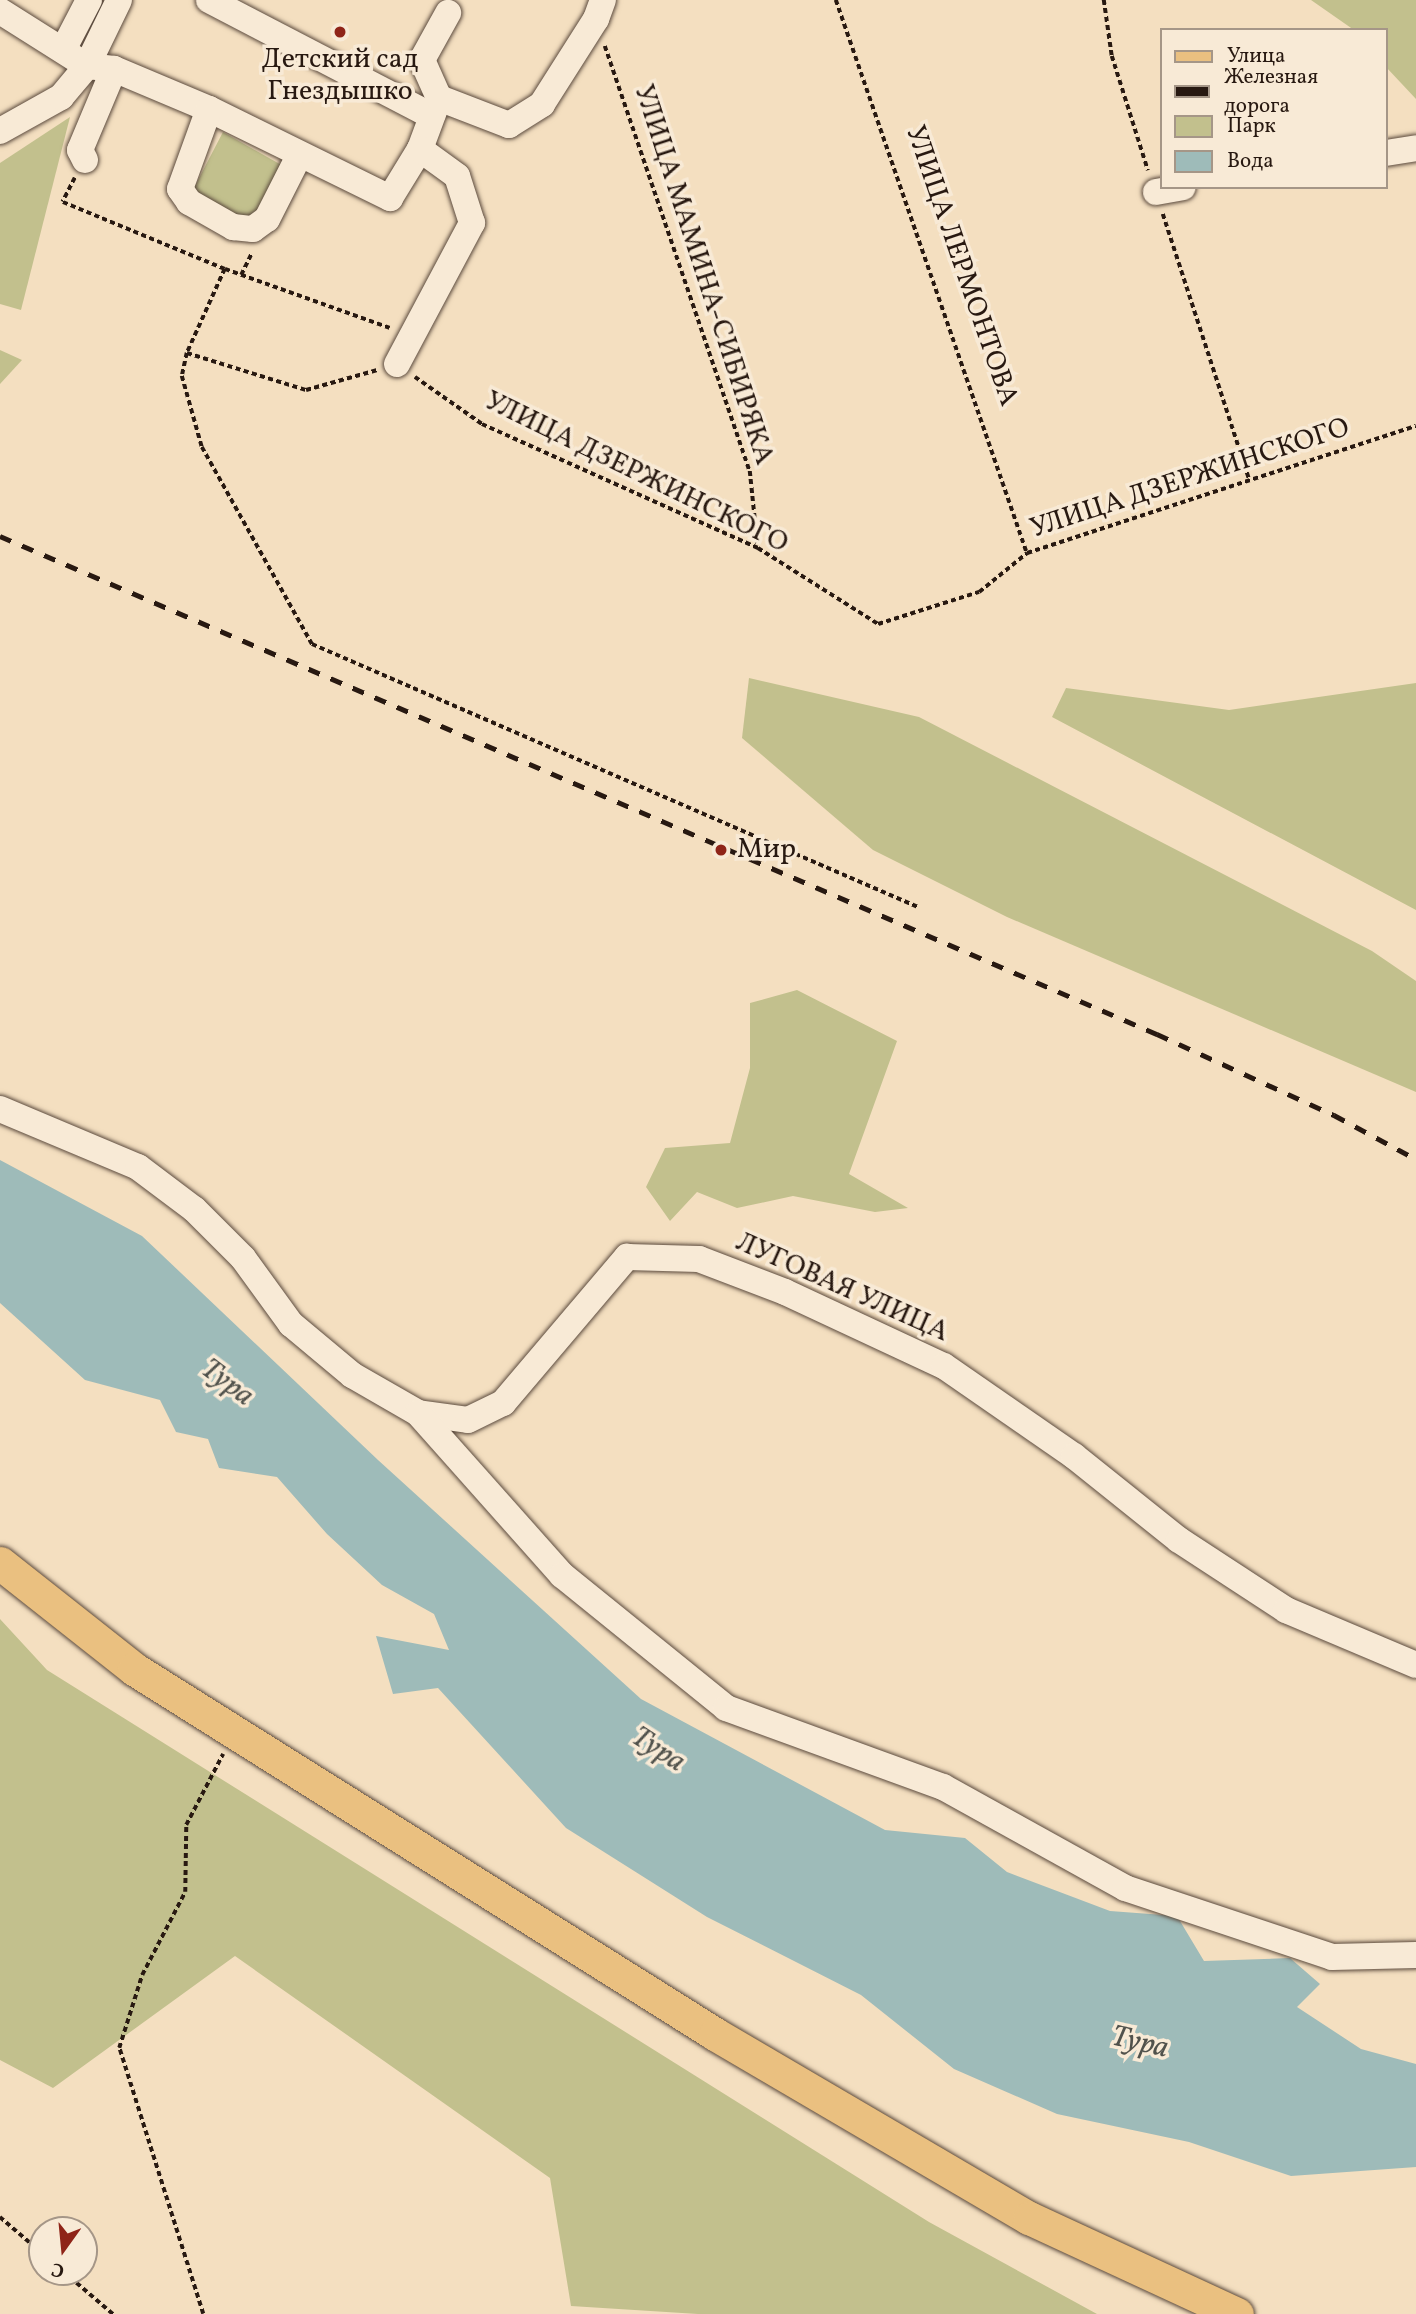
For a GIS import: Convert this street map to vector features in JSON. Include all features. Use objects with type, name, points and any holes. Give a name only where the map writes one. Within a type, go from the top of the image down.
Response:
[{"type":"main road","points":[[0,1563],[134,1669],[715,2035],[1029,2218],[1237,2314]]},
{"type":"street","points":[[63,50],[89,0]]},
{"type":"street","points":[[0,131],[61,97],[87,66],[118,0]]},
{"type":"street","points":[[209,0],[436,107],[509,125],[542,104],[599,9]]},
{"type":"street","points":[[0,11],[87,66],[114,69],[209,109],[299,156],[390,198],[419,149],[436,107],[422,60],[448,13]]},
{"type":"street","points":[[85,160],[80,150],[114,69]]},
{"type":"street","points":[[209,109],[180,189],[189,202],[233,227],[253,229],[267,219],[299,156]]},
{"type":"street","points":[[1388,153],[1416,148]]},
{"type":"street","points":[[397,364],[472,223],[457,176],[419,149]]},
{"type":"street","points":[[1156,192],[1172,189]]},
{"type":"street","name":"ЛУГОВАЯ УЛИЦА","points":[[0,1109],[138,1167],[194,1209],[223,1238],[291,1324],[352,1375],[418,1413],[468,1420],[503,1403],[627,1257],[699,1259],[785,1292],[944,1366],[1074,1456],[1179,1540],[1276,1603],[1416,1665]]},
{"type":"street","points":[[418,1413],[562,1575],[726,1708],[943,1787],[1125,1888],[1332,1957],[1416,1955]]},
{"type":"path","name":"УЛИЦА ЛЕРМОНТОВА","points":[[836,0],[1027,553]]},
{"type":"path","points":[[1104,0],[1112,56],[1249,478]]},
{"type":"path","name":"УЛИЦА МАМИНА-СИБИРЯКА","points":[[599,9],[750,471],[758,548]]},
{"type":"path","points":[[85,160],[63,202],[225,269],[412,336]]},
{"type":"path","points":[[225,269],[187,353],[182,376],[202,447],[312,644],[918,907]]},
{"type":"path","points":[[187,353],[306,390],[397,364]]},
{"type":"path","name":"УЛИЦА ДЗЕРЖИНСКОГО","points":[[397,364],[482,424],[758,548],[878,624],[979,592],[1027,553],[1249,478],[1416,426]]},
{"type":"path","points":[[203,2314],[119,2048],[142,1975],[185,1892],[186,1825],[233,1732]]},
{"type":"path","points":[[0,2217],[28,2241]]},
{"type":"path","points":[[80,2286],[113,2314]]},
{"type":"green space","points":[[1311,0],[1416,0],[1416,99],[1388,69],[1388,28],[1351,28]]},
{"type":"green space","points":[[70,117],[21,310],[0,304],[0,163]]},
{"type":"green space","points":[[223,132],[285,167],[250,233],[185,205]]},
{"type":"green space","points":[[0,350],[22,360],[0,384]]},
{"type":"green space","points":[[749,678],[919,717],[1372,951],[1416,981],[1416,1092],[1007,917],[873,850],[742,738]]},
{"type":"green space","points":[[1416,683],[1416,910],[1052,717],[1066,688],[1229,710]]},
{"type":"green space","points":[[797,990],[897,1041],[849,1174],[908,1208],[875,1212],[793,1196],[737,1208],[697,1192],[670,1221],[646,1187],[665,1148],[730,1143],[750,1068],[750,1003]]},
{"type":"green space","points":[[0,1619],[47,1670],[929,2222],[1097,2314],[698,2314],[571,2306],[550,2178],[235,1956],[53,2088],[0,2060]]},
{"type":"water","name":"Тура","points":[[0,1160],[142,1236],[378,1460],[641,1699],[885,1830],[965,1838],[1007,1872],[1110,1911],[1177,1916],[1204,1961],[1290,1958],[1320,1984],[1297,2007],[1361,2049],[1416,2064],[1416,2167],[1291,2176],[1189,2142],[1057,2114],[954,2069],[861,1995],[707,1917],[566,1828],[438,1688],[393,1694],[376,1636],[449,1650],[434,1614],[382,1585],[327,1534],[277,1477],[219,1468],[208,1439],[176,1432],[160,1400],[85,1380],[0,1303]]},
{"type":"railway","points":[[0,536],[1157,1034],[1334,1115],[1416,1159]]},
{"type":"place","name":"Детский сад Гнездышко","points":[[340,32]]},
{"type":"place","name":"Мир","points":[[721,850]]}]
